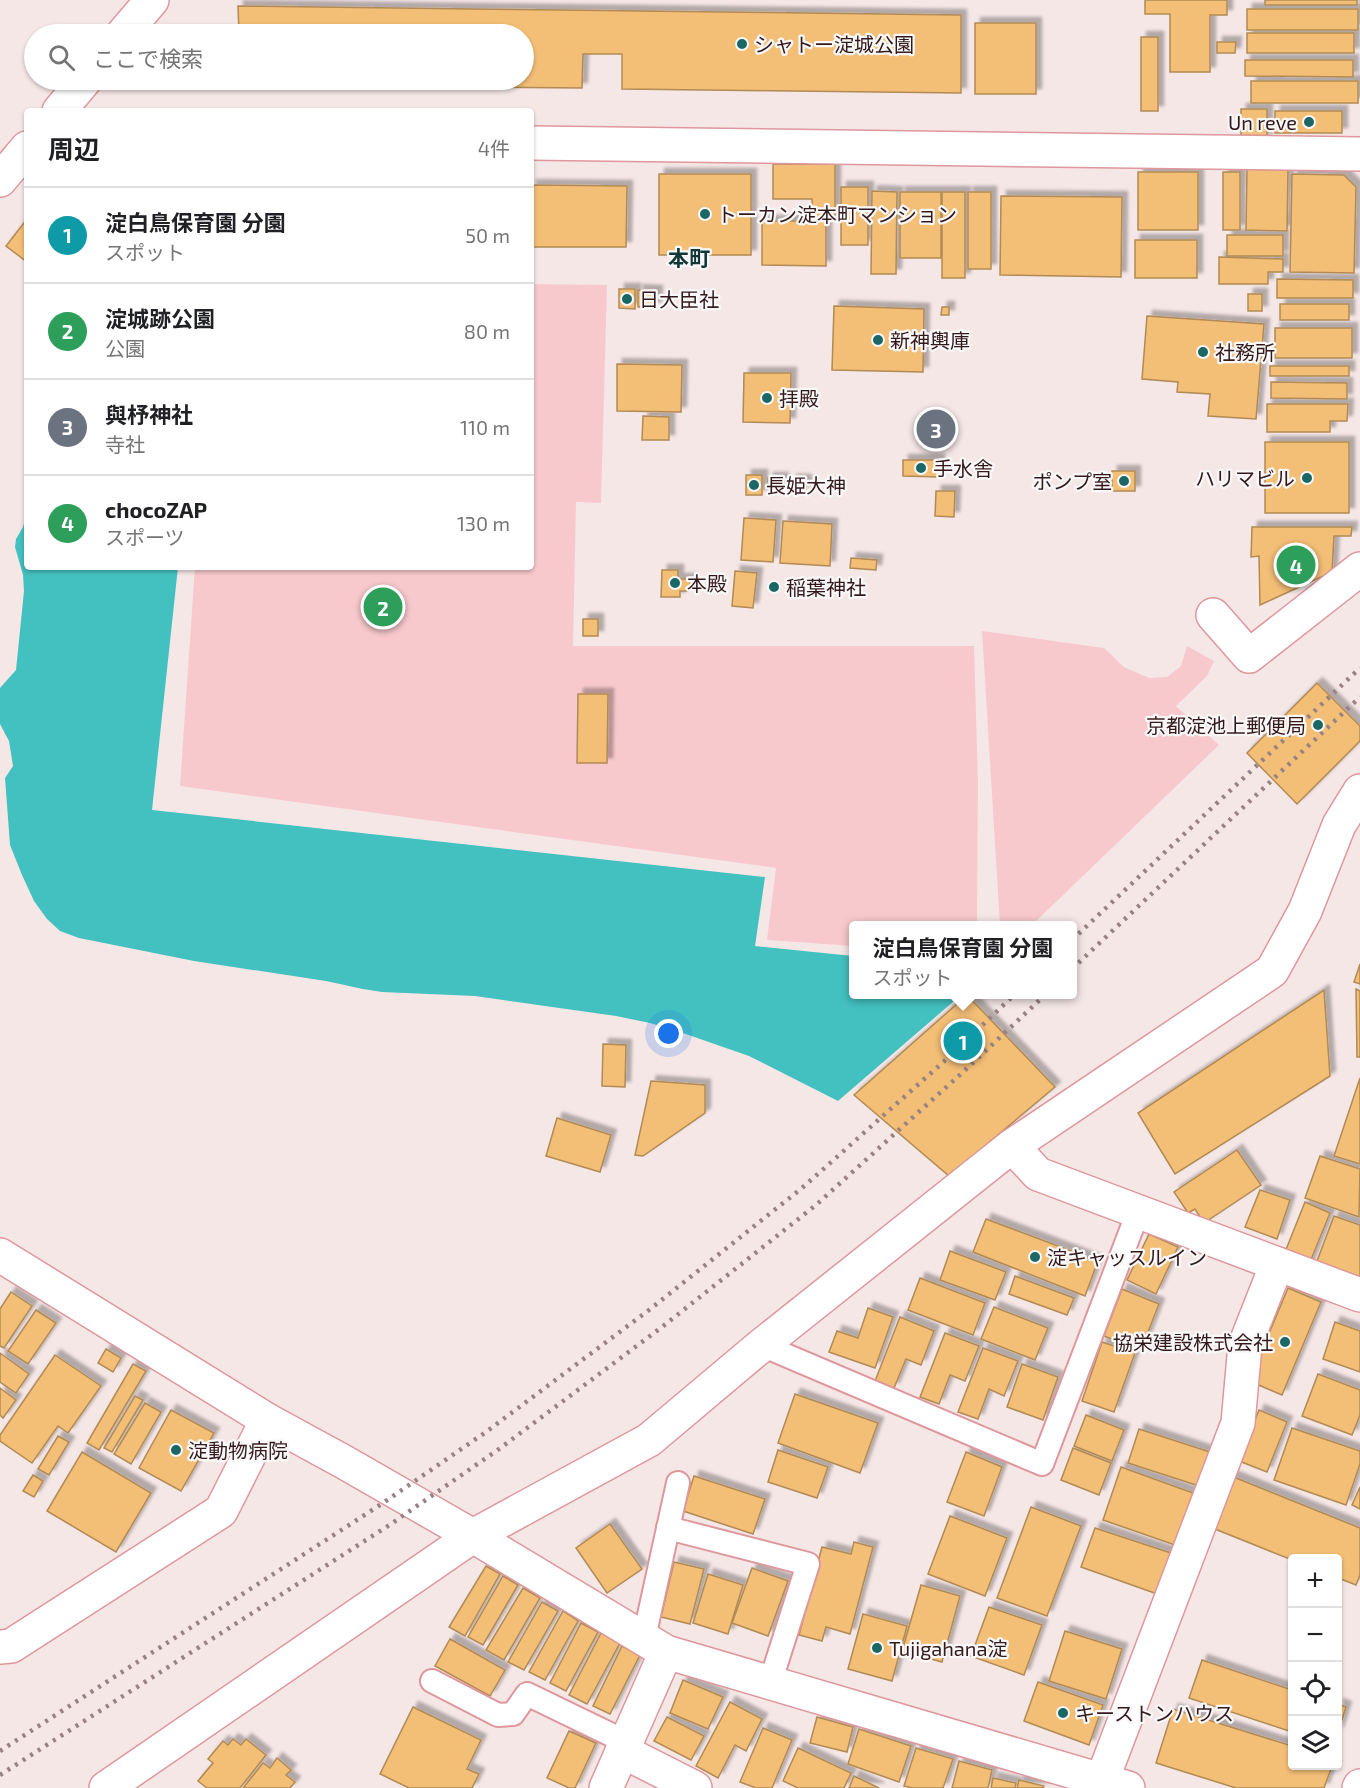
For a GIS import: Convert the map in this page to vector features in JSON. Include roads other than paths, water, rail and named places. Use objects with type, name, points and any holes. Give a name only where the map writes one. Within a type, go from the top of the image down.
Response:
[{"type":"street","points":[[132,24],[152,0]]},
{"type":"street","points":[[62,108],[77,90]]},
{"type":"street","points":[[534,143],[1360,154]]},
{"type":"street","points":[[0,180],[24,152]]},
{"type":"street","points":[[1213,615],[1249,656],[1360,569]]},
{"type":"street","points":[[106,1788],[473,1536],[649,1440],[762,1345],[1012,1146],[1272,971],[1305,911],[1339,825],[1360,791]]},
{"type":"street","points":[[1012,1146],[1038,1174],[1360,1295]]},
{"type":"street","points":[[0,1255],[267,1420],[473,1536],[655,1645],[770,1683],[1110,1785],[1238,1423],[1245,1345],[1277,1264]]},
{"type":"street","points":[[0,1647],[11,1646],[220,1511],[267,1420]]},
{"type":"street","points":[[606,1788],[624,1746],[655,1645]]},
{"type":"street","points":[[624,1746],[695,1788]]},
{"type":"lane","points":[[762,1345],[1042,1464],[1138,1212]]},
{"type":"lane","points":[[655,1645],[668,1528],[678,1483]]},
{"type":"lane","points":[[668,1528],[808,1564],[770,1683]]},
{"type":"lane","points":[[432,1681],[498,1714],[513,1714],[528,1694],[624,1746]]},
{"type":"water","points":[[24,523],[24,570],[178,570],[152,810],[765,877],[755,946],[849,956],[849,999],[956,999],[838,1101],[749,1056],[650,1023],[475,996],[382,992],[194,961],[79,938],[60,931],[47,919],[34,901],[10,845],[5,778],[13,766],[9,741],[0,724],[0,688],[16,670],[24,591],[23,575],[15,547],[16,539]]},
{"type":"railway","points":[[1077,935],[1360,668]]},
{"type":"railway","points":[[1077,964],[1360,697]]},
{"type":"railway","points":[[0,1751],[380,1505],[486,1432],[649,1310],[802,1188],[949,1057],[1010,999]]},
{"type":"railway","points":[[0,1775],[391,1524],[499,1449],[662,1327],[816,1205],[1041,999]]},
{"type":"place","name":"シャトー淀城公園","points":[[742,44]]},
{"type":"place","name":"Un reve","points":[[1309,122]]},
{"type":"place","name":"トーカン淀本町マンション","points":[[705,214]]},
{"type":"place","name":"日大臣社","points":[[627,299]]},
{"type":"place","name":"新神輿庫","points":[[878,340]]},
{"type":"place","name":"社務所","points":[[1203,352]]},
{"type":"place","name":"拝殿","points":[[767,398]]},
{"type":"place","name":"與杼神社","points":[[936,429]]},
{"type":"place","name":"手水舎","points":[[921,468]]},
{"type":"place","name":"ハリマビル","points":[[1307,478]]},
{"type":"place","name":"ポンプ室","points":[[1124,481]]},
{"type":"place","name":"長姫大神","points":[[754,485]]},
{"type":"place","name":"chocoZAP","points":[[1296,565]]},
{"type":"place","name":"本殿","points":[[675,583]]},
{"type":"place","name":"稲葉神社","points":[[774,587]]},
{"type":"place","name":"淀城跡公園","points":[[383,607]]},
{"type":"place","name":"京都淀池上郵便局","points":[[1318,725]]},
{"type":"place","name":"淀白鳥保育園 分園","points":[[963,1041]]},
{"type":"place","name":"淀キャッスルイン","points":[[1035,1257]]},
{"type":"place","name":"協栄建設株式会社","points":[[1285,1342]]},
{"type":"place","name":"淀動物病院","points":[[176,1450]]},
{"type":"place","name":"Tujigahana淀","points":[[877,1648]]},
{"type":"place","name":"キーストンハウス","points":[[1063,1713]]},
{"type":"district","name":"本町","points":[[689,257]]}]
